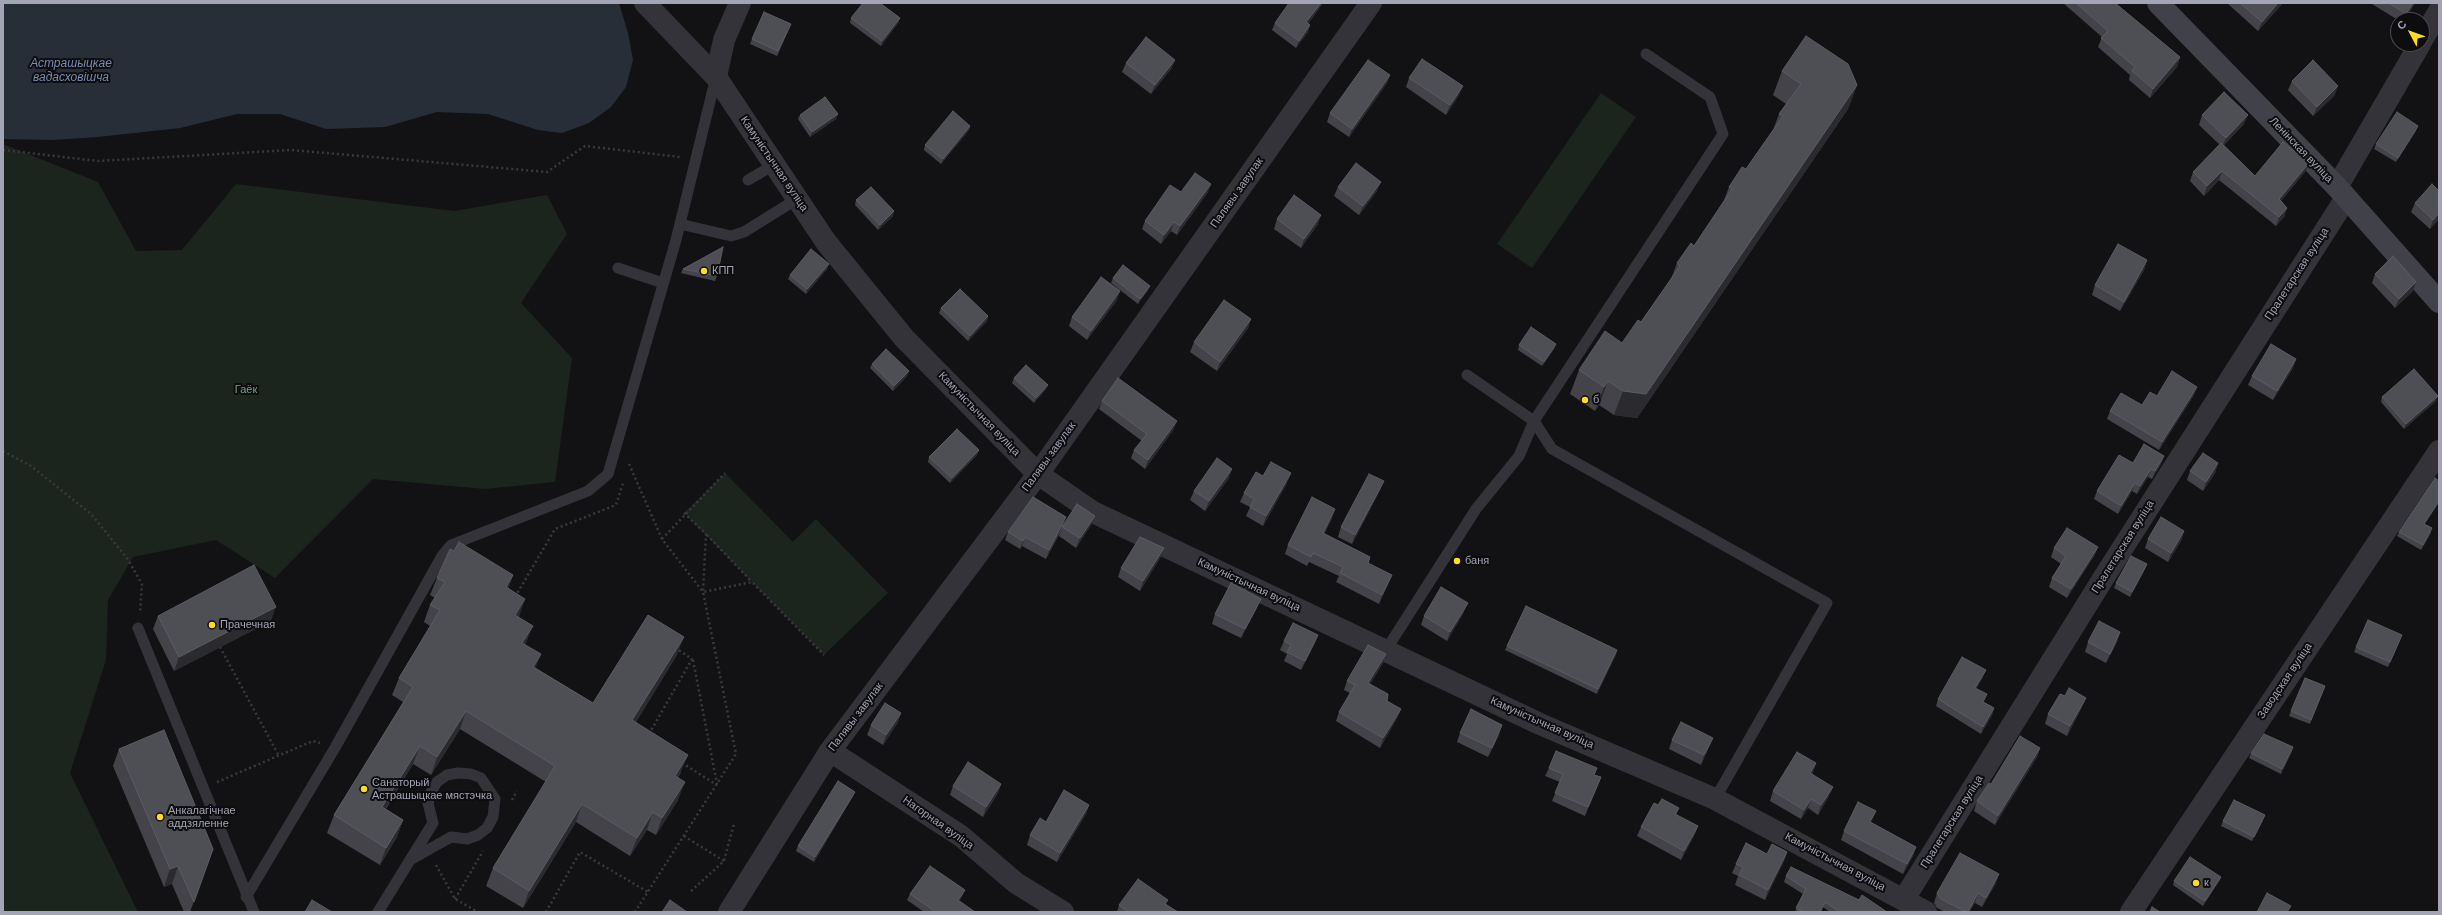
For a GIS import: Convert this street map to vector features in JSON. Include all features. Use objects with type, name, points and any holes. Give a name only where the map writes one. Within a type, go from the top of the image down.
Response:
[{"type":"street","name":"Камуністычная вуліца","points":[[646,3],[716,77],[826,242],[904,338],[1038,474],[1093,512],[1540,724],[1715,799],[1926,912]]},
{"type":"street","points":[[716,77],[724,40],[740,3]]},
{"type":"street","name":"Палявы завулак","points":[[729,912],[830,751],[1038,474],[1371,3]]},
{"type":"street","name":"Ленінская вуліца","points":[[2158,3],[2342,192],[2439,302]]},
{"type":"street","points":[[2430,26],[2439,10]]},
{"type":"street","name":"Пралетарская вуліца","points":[[1904,900],[2342,192],[2416,52]]},
{"type":"street","name":"Заводская вуліца","points":[[2131,912],[2439,451]]},
{"type":"street","name":"Нагорная вуліца","points":[[830,751],[961,836],[1016,883],[1063,912]]},
{"type":"lane","points":[[1386,650],[1476,509],[1519,456],[1534,421],[1724,134],[1710,97],[1646,54]]},
{"type":"lane","points":[[246,897],[336,746],[442,556],[451,545],[588,491],[608,474],[680,224],[716,77]]},
{"type":"lane","points":[[748,180],[774,165]]},
{"type":"lane","points":[[680,224],[732,236],[744,232],[797,199]]},
{"type":"lane","points":[[618,268],[663,282]]},
{"type":"lane","points":[[1467,376],[1534,421],[1552,449],[1828,603],[1715,799]]},
{"type":"lane","points":[[138,628],[246,897],[254,912]]},
{"type":"lane","points":[[378,912],[410,860],[433,823],[428,803],[431,792],[438,782],[447,776],[458,772],[471,774],[481,778],[495,798],[493,817],[487,828],[478,835],[467,839],[450,837],[410,860]]},
{"type":"path","points":[[3,150],[98,161],[291,150],[547,172],[585,146],[697,159]]},
{"type":"path","points":[[3,451],[31,466],[91,514],[126,558],[142,584],[138,628]]},
{"type":"path","points":[[628,469],[630,462],[629,466],[662,539],[703,592]]},
{"type":"path","points":[[662,539],[684,513],[725,473]]},
{"type":"path","points":[[511,603],[555,529],[616,505],[625,476]]},
{"type":"path","points":[[684,513],[824,655]]},
{"type":"path","points":[[635,912],[736,754],[703,592],[706,534]]},
{"type":"path","points":[[703,592],[752,582]]},
{"type":"path","points":[[673,646],[692,659],[717,785]]},
{"type":"path","points":[[220,647],[279,756]]},
{"type":"path","points":[[646,740],[692,659]]},
{"type":"path","points":[[203,788],[313,741],[336,746]]},
{"type":"path","points":[[678,760],[717,785]]},
{"type":"path","points":[[691,891],[724,862],[734,824]]},
{"type":"path","points":[[684,836],[724,862]]},
{"type":"path","points":[[428,850],[455,899],[478,912]]},
{"type":"path","points":[[546,912],[580,852],[648,892]]},
{"type":"green space","points":[[1601,93],[1636,117],[1532,268],[1497,244]]},
{"type":"green space","name":"Гаёк","points":[[3,144],[98,182],[136,251],[182,250],[236,184],[454,211],[547,195],[567,234],[521,303],[572,358],[555,482],[485,489],[373,479],[275,578],[216,540],[133,557],[108,600],[106,660],[70,773],[138,912],[3,912]]},
{"type":"green space","points":[[725,473],[793,542],[816,519],[888,593],[824,655],[684,513]]},
{"type":"water","name":"Астрашыцкае вадасховішча","points":[[3,3],[619,3],[628,33],[633,60],[626,87],[611,107],[589,123],[562,133],[538,130],[488,114],[437,112],[385,127],[326,129],[280,114],[237,114],[180,128],[98,137],[52,140],[3,139]]},
{"type":"building","points":[[863,3],[880,3],[900,18],[882,41],[851,18]]},
{"type":"building","points":[[1289,3],[1321,3],[1306,22],[1310,25],[1299,41],[1275,23]]},
{"type":"building","points":[[2076,3],[2115,3],[2180,57],[2153,89],[2132,71],[2135,67],[2101,38],[2108,31]]},
{"type":"building","points":[[2240,3],[2278,3],[2262,22]]},
{"type":"building","points":[[2389,3],[2413,3],[2407,12],[2403,12]]},
{"type":"building","points":[[764,12],[791,24],[778,51],[752,39]]},
{"type":"building","points":[[1806,36],[1848,64],[1857,85],[1646,394],[1623,391],[1608,381],[1604,387],[1579,370],[1605,331],[1622,343],[1638,320],[1641,322],[1680,266],[1677,263],[1691,243],[1694,246],[1732,189],[1729,187],[1742,167],[1746,169],[1783,116],[1779,114],[1801,84],[1782,71]]},
{"type":"building","points":[[1146,37],[1175,60],[1155,85],[1126,63]]},
{"type":"building","points":[[1422,59],[1463,86],[1450,105],[1409,78]]},
{"type":"building","points":[[1368,60],[1390,75],[1352,129],[1330,113]]},
{"type":"building","points":[[2313,60],[2338,86],[2317,107],[2292,81]]},
{"type":"building","points":[[2224,92],[2248,115],[2226,138],[2202,115]]},
{"type":"building","points":[[825,97],[838,114],[812,132],[800,115]]},
{"type":"building","points":[[953,111],[970,126],[943,159],[925,145]]},
{"type":"building","points":[[2397,112],[2418,126],[2398,158],[2376,144]]},
{"type":"building","points":[[2283,142],[2309,163],[2279,199],[2287,208],[2279,217],[2222,171],[2207,186],[2193,172],[2221,143],[2255,176]]},
{"type":"building","points":[[1356,163],[1381,182],[1363,206],[1338,187]]},
{"type":"building","points":[[1195,173],[1211,184],[1180,226],[1174,222],[1164,235],[1145,221],[1170,185],[1181,192]]},
{"type":"building","points":[[2432,184],[2439,191],[2439,213],[2433,220],[2415,203]]},
{"type":"building","points":[[871,187],[894,211],[880,225],[856,200]]},
{"type":"building","points":[[1294,195],[1321,215],[1304,239],[1277,219]]},
{"type":"building","points":[[2118,244],[2147,260],[2124,302],[2095,285]]},
{"type":"building","name":"КПП","points":[[723,247],[717,276],[683,269]]},
{"type":"building","points":[[811,249],[829,264],[807,289],[790,275]]},
{"type":"building","points":[[2393,256],[2416,282],[2399,299],[2375,274]]},
{"type":"building","points":[[1123,265],[1150,286],[1140,299],[1113,278]]},
{"type":"building","points":[[1101,277],[1120,291],[1091,331],[1072,317]]},
{"type":"building","points":[[960,289],[988,316],[970,336],[941,308]]},
{"type":"building","points":[[1224,300],[1251,319],[1220,362],[1194,342]]},
{"type":"building","points":[[1531,327],[1556,344],[1544,362],[1519,345]]},
{"type":"building","points":[[2271,344],[2296,359],[2277,391],[2252,376]]},
{"type":"building","points":[[886,349],[909,371],[894,386],[872,364]]},
{"type":"building","points":[[1026,365],[1048,385],[1036,398],[1014,378]]},
{"type":"building","points":[[2414,369],[2438,396],[2406,424],[2382,397]]},
{"type":"building","points":[[2172,371],[2197,387],[2162,442],[2110,411],[2121,393],[2142,405],[2150,392],[2157,396]]},
{"type":"building","points":[[1118,378],[1177,421],[1148,460],[1134,450],[1147,434],[1102,401]]},
{"type":"building","points":[[957,429],[979,450],[952,478],[929,457]]},
{"type":"building","points":[[2144,444],[2164,456],[2155,471],[2151,469],[2140,486],[2135,483],[2121,506],[2097,491],[2119,455],[2133,463]]},
{"type":"building","points":[[2203,453],[2218,463],[2206,482],[2190,471]]},
{"type":"building","points":[[1217,458],[1232,469],[1209,501],[1194,491]]},
{"type":"building","points":[[1271,462],[1291,473],[1266,516],[1250,507],[1254,499],[1244,493],[1256,472],[1263,476]]},
{"type":"building","points":[[1369,474],[1384,481],[1355,535],[1341,527]]},
{"type":"building","points":[[2435,478],[2439,481],[2439,501],[2424,524],[2432,528],[2423,545],[2399,532]]},
{"type":"building","points":[[1033,497],[1066,517],[1049,550],[1025,537],[1023,541],[1008,532]]},
{"type":"building","points":[[1312,497],[1335,509],[1323,533],[1370,557],[1368,563],[1392,575],[1382,595],[1340,573],[1343,567],[1313,553],[1311,557],[1288,545]]},
{"type":"building","points":[[1077,504],[1095,516],[1080,538],[1062,527]]},
{"type":"building","points":[[2161,517],[2184,531],[2171,553],[2148,539]]},
{"type":"building","points":[[2067,528],[2098,547],[2071,589],[2052,578],[2066,556],[2054,548]]},
{"type":"building","points":[[1140,537],[1164,548],[1143,581],[1121,568]]},
{"type":"building","points":[[459,542],[513,575],[506,587],[525,599],[515,615],[533,626],[522,643],[541,654],[533,667],[593,703],[648,615],[684,637],[632,720],[688,755],[675,776],[685,782],[662,818],[653,812],[637,838],[582,804],[529,891],[493,868],[555,766],[466,711],[437,757],[420,746],[382,807],[403,820],[386,848],[334,815],[413,687],[399,678],[440,610],[430,605],[445,582],[437,578],[450,549],[454,551]]},
{"type":"building","points":[[2131,556],[2147,564],[2132,592],[2116,583]]},
{"type":"building","name":"Прачечная","points":[[254,565],[276,607],[179,657],[158,616]]},
{"type":"building","points":[[1231,583],[1261,599],[1245,629],[1215,614]]},
{"type":"building","points":[[1441,587],[1468,603],[1450,632],[1424,616]]},
{"type":"building","points":[[1526,606],[1617,650],[1598,689],[1507,646]]},
{"type":"building","points":[[2368,620],[2402,635],[2390,662],[2356,647]]},
{"type":"building","points":[[2099,621],[2120,632],[2110,654],[2088,642]]},
{"type":"building","points":[[1293,623],[1318,635],[1305,661],[1287,652],[1291,645],[1284,641]]},
{"type":"building","points":[[1368,645],[1386,654],[1368,683],[1388,694],[1387,701],[1401,709],[1383,738],[1339,712],[1355,685],[1347,681]]},
{"type":"building","points":[[1962,657],[1986,670],[1975,688],[1987,694],[1983,702],[1994,708],[1983,727],[1938,699]]},
{"type":"building","points":[[2305,678],[2325,686],[2311,720],[2291,711]]},
{"type":"building","points":[[2069,688],[2086,698],[2070,726],[2048,714],[2060,694],[2065,696]]},
{"type":"building","points":[[885,703],[901,713],[886,735],[871,725]]},
{"type":"building","points":[[1471,709],[1502,725],[1492,748],[1460,733]]},
{"type":"building","points":[[1681,722],[1713,738],[1704,755],[1672,740]]},
{"type":"building","name":"Анкалагічнае аддзяленне","points":[[164,730],[213,849],[194,902],[178,866],[170,869],[119,749]]},
{"type":"building","points":[[2264,734],[2293,747],[2282,769],[2251,753]]},
{"type":"building","points":[[2020,736],[2040,748],[1998,816],[1977,801],[1989,783],[1991,784]]},
{"type":"building","points":[[1556,751],[1597,768],[1594,775],[1601,777],[1588,807],[1555,793],[1563,774],[1549,768]]},
{"type":"building","points":[[1797,752],[1816,763],[1810,773],[1833,787],[1821,805],[1811,799],[1804,810],[1773,791]]},
{"type":"building","points":[[968,762],[1001,784],[986,807],[953,786]]},
{"type":"building","points":[[838,781],[855,792],[815,857],[798,846]]},
{"type":"building","points":[[1064,790],[1089,805],[1060,853],[1030,835],[1040,818],[1046,822]]},
{"type":"building","points":[[1662,799],[1679,808],[1675,814],[1698,826],[1684,851],[1641,827],[1654,803],[1658,805]]},
{"type":"building","points":[[2234,800],[2265,815],[2254,837],[2223,821]]},
{"type":"building","points":[[1858,802],[1876,811],[1870,822],[1916,847],[1907,864],[1844,831]]},
{"type":"building","points":[[1746,843],[1767,854],[1772,844],[1787,852],[1768,890],[1739,875],[1743,867],[1736,864]]},
{"type":"building","points":[[1960,853],[1999,874],[1986,898],[1978,893],[1968,912],[1941,899],[1937,893]]},
{"type":"building","name":"к","points":[[2190,857],[2221,877],[2205,901],[2174,881]]},
{"type":"building","points":[[930,866],[965,890],[958,900],[975,912],[936,912],[910,894]]},
{"type":"building","points":[[1791,867],[1859,900],[1862,895],[1887,912],[1840,912],[1825,902],[1820,912],[1804,912],[1796,908],[1806,889],[1786,876]]},
{"type":"building","points":[[1138,879],[1168,900],[1165,904],[1178,912],[1128,912],[1119,905]]},
{"type":"building","points":[[2267,893],[2291,906],[2287,912],[2257,912]]},
{"type":"building","points":[[312,900],[332,912],[305,912]]},
{"type":"building","points":[[670,900],[687,912],[662,912]]},
{"type":"building","points":[[2152,907],[2160,912],[2150,912]]},
{"type":"place","name":"КПП","points":[[704,271]]},
{"type":"place","name":"б","points":[[1585,400]]},
{"type":"place","name":"баня","points":[[1457,561]]},
{"type":"place","name":"Прачечная","points":[[212,625]]},
{"type":"place","name":"Санаторый Астрашыцкае мястэчка","points":[[364,789]]},
{"type":"place","name":"Анкалагічнае аддзяленне","points":[[160,817]]},
{"type":"place","name":"к","points":[[2196,883]]}]
